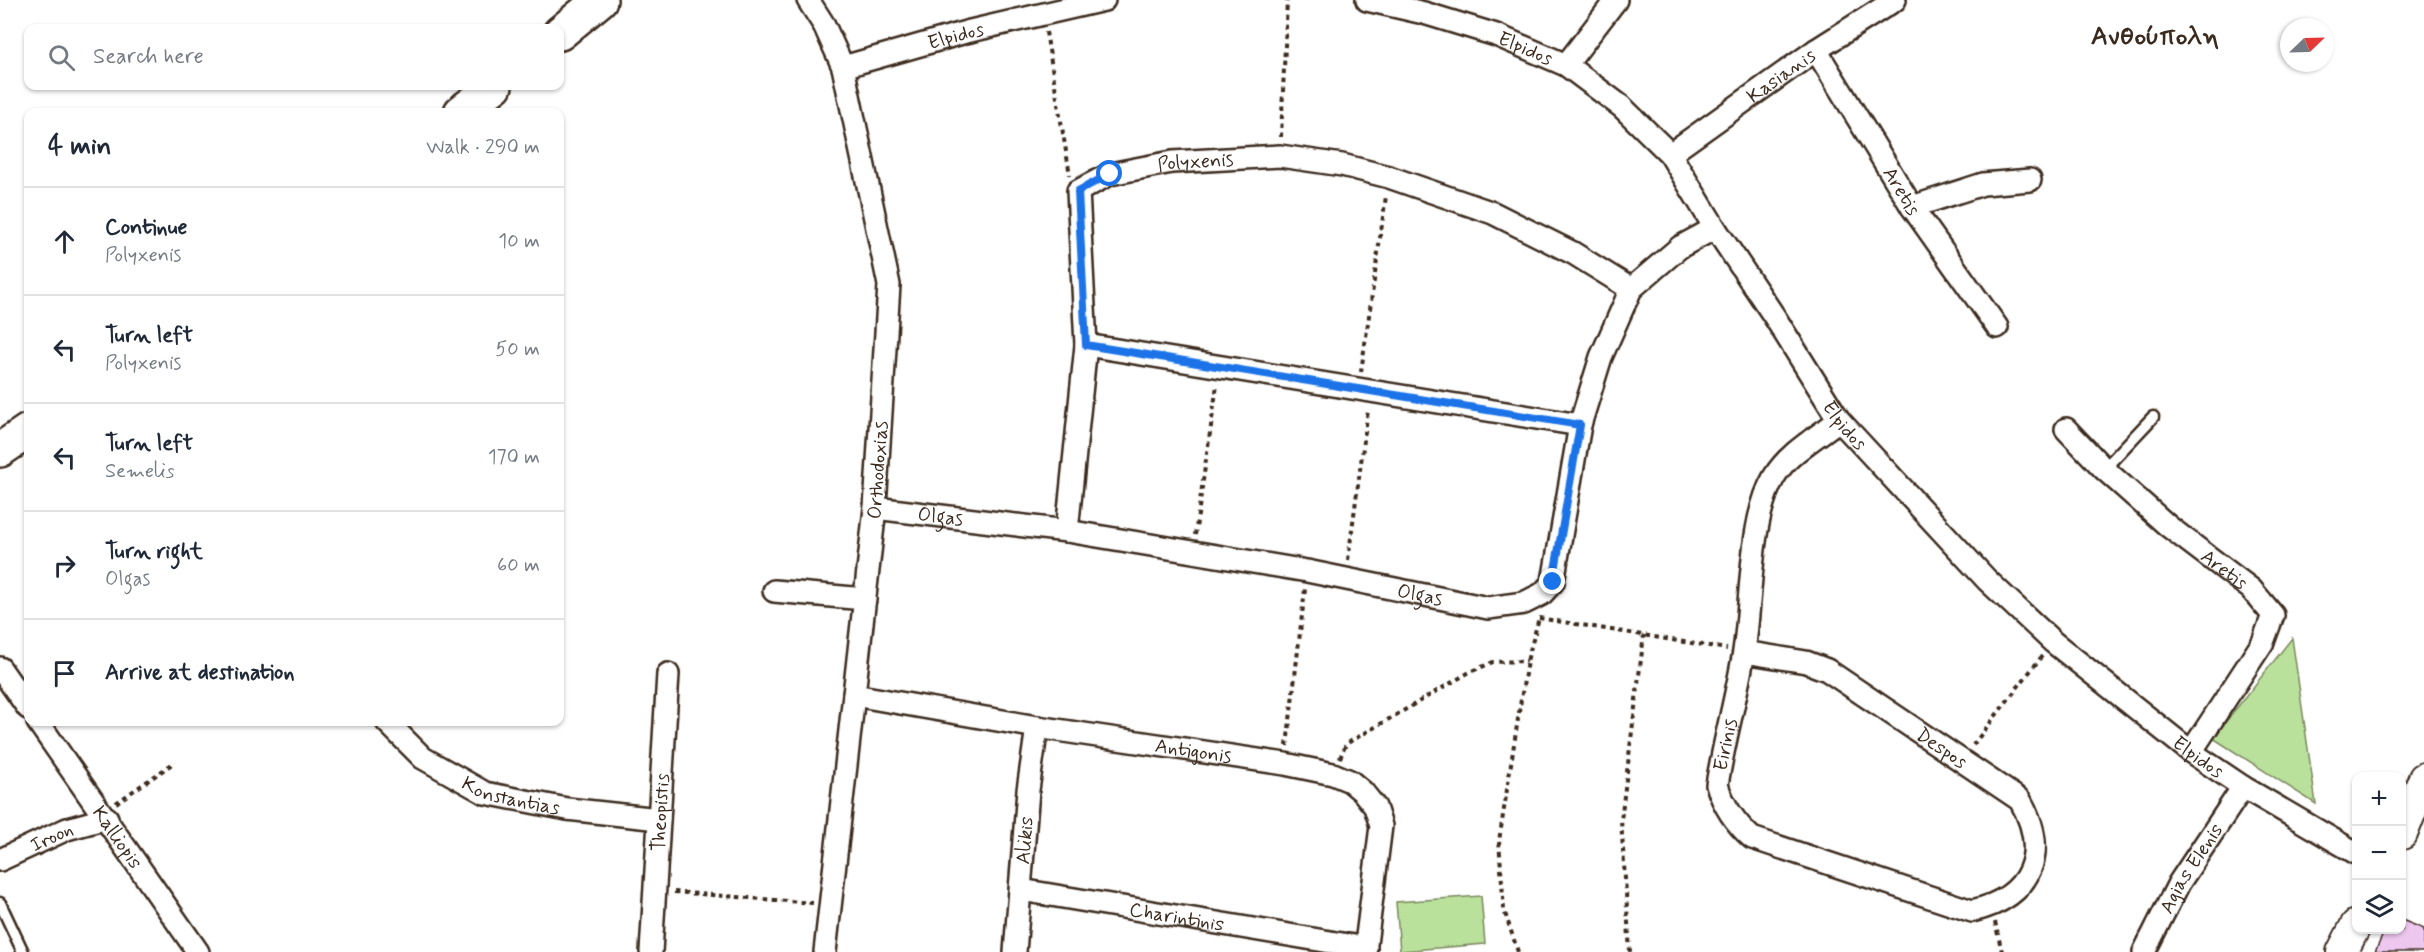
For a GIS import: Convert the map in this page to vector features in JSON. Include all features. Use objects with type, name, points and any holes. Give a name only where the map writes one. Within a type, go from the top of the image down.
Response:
[{"type":"main road","points":[[564,30],[600,0]]},
{"type":"main road","points":[[466,108],[490,90]]},
{"type":"main road","points":[[0,450],[24,434]]},
{"type":"main road","points":[[2405,826],[2424,778]]},
{"type":"main road","points":[[2342,952],[2352,933]]},
{"type":"street","name":"Orthodoxias","points":[[808,0],[824,25],[843,67],[890,285],[875,508],[825,952]]},
{"type":"street","name":"Elpidos","points":[[843,67],[1043,13],[1104,0]]},
{"type":"street","name":"Elpidos","points":[[1368,0],[1425,6],[1496,35],[1566,66],[1622,107],[1670,154],[1714,228],[1774,316],[1839,420],[1987,580],[2053,642],[2191,752],[2243,787],[2352,851]]},
{"type":"street","points":[[1566,66],[1616,0]]},
{"type":"street","name":"Kasianis","points":[[1670,154],[1816,50],[1895,0]]},
{"type":"street","name":"Aretis","points":[[1816,50],[1912,207],[1997,327]]},
{"type":"street","name":"Polyxenis","points":[[1078,191],[1110,174],[1172,162],[1280,156],[1342,165],[1389,177],[1493,213],[1573,253],[1630,289]]},
{"type":"street","points":[[1912,207],[1983,184],[2030,180]]},
{"type":"street","points":[[1067,531],[1086,345],[1078,191]]},
{"type":"street","name":"Olgas","points":[[875,508],[1067,531],[1307,571],[1488,608],[1524,603],[1542,594],[1553,582],[1580,425],[1601,357],[1630,289],[1680,247],[1714,228]]},
{"type":"street","points":[[1086,345],[1580,425]]},
{"type":"street","name":"Eirinis","points":[[1839,420],[1787,460],[1767,491],[1758,518],[1744,651],[1717,785],[1722,800],[1738,826],[1752,838],[1972,911],[1992,907]]},
{"type":"street","name":"Aretis","points":[[2066,429],[2104,469],[2169,526],[2251,589],[2273,615],[2263,642],[2191,752]]},
{"type":"street","points":[[774,591],[865,599]]},
{"type":"street","name":"Despos","points":[[1744,651],[1806,662],[1827,670],[2020,800],[2031,818],[2036,845],[2031,868],[2022,884],[1992,907]]},
{"type":"street","points":[[0,668],[24,702]]},
{"type":"street","name":"Theopistis","points":[[651,952],[668,674]]},
{"type":"street","name":"Antigonis","points":[[854,695],[1037,727],[1285,764],[1333,774],[1350,781],[1375,807],[1381,826],[1366,950]]},
{"type":"street","name":"Kalliopis","points":[[41,726],[105,815],[198,952]]},
{"type":"street","name":"Konstantias","points":[[391,726],[423,758],[485,793],[567,809],[659,819]]},
{"type":"street","name":"Alikis","points":[[1015,952],[1028,790],[1037,727]]},
{"type":"street","name":"Agias Elenis","points":[[2144,952],[2179,883],[2243,787]]},
{"type":"street","name":"Iroon","points":[[0,860],[105,815]]},
{"type":"street","name":"Charintinis","points":[[1021,890],[1366,950]]},
{"type":"lane","points":[[2104,469],[2153,417]]},
{"type":"lane","points":[[0,903],[23,952]]},
{"type":"path","points":[[1280,156],[1287,0]]},
{"type":"path","points":[[1043,13],[1070,180],[1078,191]]},
{"type":"path","points":[[1346,579],[1364,390],[1389,177]]},
{"type":"path","points":[[1193,552],[1220,367]]},
{"type":"path","points":[[1285,764],[1307,571]]},
{"type":"path","points":[[1524,603],[1539,618],[1744,651]]},
{"type":"path","points":[[1518,952],[1504,910],[1499,842],[1527,661],[1539,618]]},
{"type":"path","points":[[1630,952],[1621,820],[1644,635]]},
{"type":"path","points":[[1962,760],[2053,642]]},
{"type":"path","points":[[1333,774],[1346,744],[1468,673],[1493,662],[1527,661]]},
{"type":"path","points":[[105,815],[172,764]]},
{"type":"path","points":[[655,891],[831,904]]},
{"type":"path","points":[[1992,907],[2002,952]]},
{"type":"green space","points":[[2292,638],[2316,804],[2213,738]]},
{"type":"green space","points":[[1481,896],[1485,944],[1400,951],[1396,902]]},
{"type":"building","points":[[2406,922],[2424,929],[2424,952],[2375,952],[2383,934],[2406,934]]},
{"type":"district","name":"Ανθούπολη","points":[[2155,35]]},
{"type":"route","points":[[1110,174],[1078,191],[1086,345],[1580,425],[1553,582]]}]
